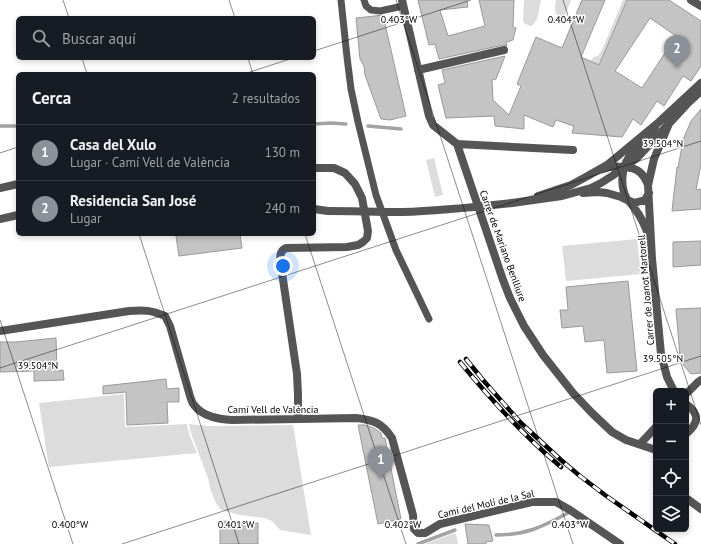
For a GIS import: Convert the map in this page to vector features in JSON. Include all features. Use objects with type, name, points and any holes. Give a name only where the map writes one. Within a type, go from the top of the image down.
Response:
[{"type":"street","points":[[692,0],[701,6]]},
{"type":"street","name":"Carrer de Mariano Benlliure","points":[[402,3],[429,116],[434,125],[457,144],[503,280],[524,326],[543,355],[573,393],[602,423],[616,435],[653,449]]},
{"type":"street","points":[[418,70],[504,50]]},
{"type":"street","points":[[512,202],[536,197],[571,185],[596,172],[616,159],[701,83]]},
{"type":"street","name":"Carrer de Joanot Martorell","points":[[648,185],[654,159],[668,124],[701,91]]},
{"type":"street","points":[[652,253],[644,224],[628,200],[622,181],[626,161],[646,140],[659,122]]},
{"type":"street","points":[[562,196],[591,188],[625,167],[636,158],[668,124]]},
{"type":"street","points":[[457,144],[573,150]]},
{"type":"street","points":[[596,172],[612,166],[625,167]]},
{"type":"street","name":"Carrer de Joanot Martorell","points":[[625,167],[632,167],[638,170],[643,175],[648,185],[652,253],[661,354],[667,377],[672,388]]},
{"type":"street","points":[[298,419],[297,374],[280,259],[281,252],[286,248],[347,247],[358,245],[367,238],[368,231],[362,198],[355,184],[345,173],[334,168],[316,168]]},
{"type":"street","points":[[0,188],[16,184]]},
{"type":"street","points":[[316,210],[400,212],[432,211],[587,192],[607,193],[634,203],[645,200],[649,193]]},
{"type":"street","points":[[0,219],[16,215]]},
{"type":"street","name":"Camí Vell de València","points":[[0,331],[129,311],[146,310],[165,316],[170,326],[190,396],[194,406],[202,413],[211,417],[232,420],[356,418],[377,423],[386,429],[392,438],[413,515],[414,529],[418,533]]},
{"type":"street","points":[[689,391],[700,381]]},
{"type":"street","points":[[689,406],[695,412],[696,417],[693,426],[689,431]]},
{"type":"street","points":[[640,444],[653,430]]},
{"type":"street","points":[[689,500],[701,509]]},
{"type":"street","name":"Camí del Molí de la Sal","points":[[418,533],[425,533],[440,524],[532,502],[556,502],[620,544]]},
{"type":"lane","points":[[341,0],[351,89],[361,138],[375,190],[396,250],[429,319]]},
{"type":"lane","points":[[364,0],[366,6],[370,10],[380,11],[402,3]]},
{"type":"shaded area","points":[[524,0],[541,0],[537,19],[532,26],[524,23],[523,21]]},
{"type":"shaded area","points":[[556,0],[571,0],[563,21],[555,12]]},
{"type":"shaded area","points":[[623,0],[627,0],[574,127],[562,122],[588,60],[591,61],[593,57],[598,56],[602,50]]},
{"type":"shaded area","points":[[434,158],[443,195],[435,197],[426,160]]},
{"type":"shaded area","points":[[637,239],[641,274],[566,281],[562,246]]},
{"type":"shaded area","points":[[124,394],[125,427],[187,424],[189,434],[197,453],[49,467],[39,403]]},
{"type":"shaded area","points":[[189,424],[208,426],[293,425],[311,535],[280,530],[272,521],[264,518],[240,515],[221,510],[211,491],[208,478]]},
{"type":"shaded area","points":[[455,533],[458,544],[425,544]]},
{"type":"building","points":[[418,0],[467,0],[468,7],[440,10],[448,36],[485,26],[479,0],[514,0],[513,27],[516,28],[513,40],[506,42],[507,46],[503,45],[439,59],[435,44],[429,45]]},
{"type":"building","points":[[582,0],[605,0],[581,57],[599,65],[627,0],[669,0],[701,21],[701,66],[691,81],[683,76],[664,106],[657,101],[641,125],[633,119],[622,137],[572,133],[574,126],[556,120],[553,127],[524,115],[524,129],[495,126],[494,116],[446,118],[438,85],[445,83],[442,70],[505,56],[496,79],[492,80],[493,100],[509,115],[521,86],[517,84],[536,37],[562,48]],"holes":[[[650,18],[676,36],[642,88],[615,71]]]},
{"type":"building","points":[[383,15],[406,116],[390,120],[381,119],[365,75],[364,66],[360,59],[356,18]]},
{"type":"building","points":[[701,109],[701,164],[696,190],[701,189],[701,209],[672,211],[677,167],[678,168],[683,140],[691,121]]},
{"type":"building","points":[[176,236],[240,236],[242,248],[179,256]]},
{"type":"building","points":[[701,241],[701,265],[673,267],[673,242]]},
{"type":"building","points":[[628,281],[637,371],[607,373],[604,340],[585,342],[583,326],[562,328],[560,310],[568,310],[566,287]]},
{"type":"building","points":[[701,308],[701,373],[691,374],[684,366],[680,357],[676,309]]},
{"type":"building","points":[[56,338],[57,371],[63,370],[64,380],[34,381],[34,371],[0,372],[0,342]]},
{"type":"building","points":[[166,379],[167,389],[179,388],[179,402],[167,402],[168,423],[127,425],[126,392],[103,394],[103,386]]},
{"type":"building","points":[[358,425],[365,425],[374,428],[381,433],[382,438],[385,438],[401,519],[378,524]]},
{"type":"building","points":[[220,521],[258,523],[258,544],[220,544]]},
{"type":"building","points":[[465,524],[489,525],[493,541],[486,542],[486,544],[468,544]]},
{"type":"waterway","points":[[316,124],[346,124]]},
{"type":"waterway","points":[[0,126],[16,126]]},
{"type":"waterway","points":[[368,126],[401,129]]},
{"type":"waterway","points":[[496,535],[525,532],[568,513]]},
{"type":"waterway","points":[[418,544],[455,530]]},
{"type":"railway","points":[[466,359],[521,423],[561,460],[605,495],[675,544]]},
{"type":"railway","points":[[460,362],[508,417],[561,467]]},
{"type":"place","name":"Residencia San José","points":[[677,68]]},
{"type":"place","name":"Casa del Xulo","points":[[381,479]]}]
